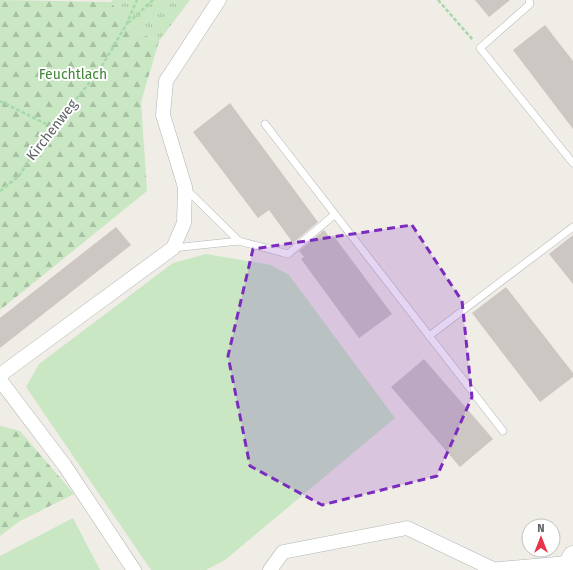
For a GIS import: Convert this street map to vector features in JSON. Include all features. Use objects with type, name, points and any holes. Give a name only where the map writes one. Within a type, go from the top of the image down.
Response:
[{"type":"street","points":[[0,375],[173,248],[184,223],[184,187],[163,115],[166,82],[219,0]]},
{"type":"street","points":[[0,380],[65,466],[134,570]]},
{"type":"street","points":[[270,570],[283,552],[407,528],[493,570]]},
{"type":"street","points":[[489,570],[569,563]]},
{"type":"lane","points":[[529,0],[530,4],[480,48],[573,163]]},
{"type":"lane","points":[[265,124],[334,215],[503,431]]},
{"type":"lane","points":[[184,187],[239,242]]},
{"type":"lane","points":[[173,248],[239,242],[288,254],[334,215]]},
{"type":"lane","points":[[429,336],[573,227]]},
{"type":"path","points":[[126,25],[137,0]]},
{"type":"path","points":[[126,25],[153,0]]},
{"type":"path","points":[[438,0],[480,48]]},
{"type":"path","name":"Kirchenweg","points":[[0,191],[19,176],[36,148],[52,127],[99,71],[126,25]]},
{"type":"path","points":[[0,101],[52,127]]},
{"type":"highlighted area","points":[[412,225],[462,301],[472,397],[437,476],[322,505],[250,466],[228,356],[253,249]]},
{"type":"green space","name":"Feuchtlach","points":[[0,0],[111,2],[133,31],[159,41],[141,102],[147,191],[0,310]]},
{"type":"green space","points":[[112,0],[190,0],[159,41],[133,31],[111,2]]},
{"type":"green space","points":[[206,254],[271,265],[289,275],[395,418],[225,560],[206,570],[151,570],[26,387],[39,364],[173,263]]},
{"type":"green space","points":[[0,426],[20,431],[74,494],[20,521],[0,536]]},
{"type":"green space","points":[[73,518],[100,570],[0,570],[0,556]]},
{"type":"building","points":[[475,0],[510,0],[489,17]]},
{"type":"building","points":[[545,25],[573,61],[573,129],[513,50]]},
{"type":"building","points":[[230,103],[318,222],[293,243],[269,210],[258,218],[193,132]]},
{"type":"building","points":[[116,227],[131,245],[0,348],[0,318]]},
{"type":"building","points":[[324,230],[330,238],[333,235],[392,314],[359,338],[301,259],[304,257],[299,251]]},
{"type":"building","points":[[573,235],[573,284],[549,254]]},
{"type":"building","points":[[506,287],[573,373],[573,377],[540,402],[472,313]]},
{"type":"building","points":[[424,359],[493,439],[460,467],[391,387]]}]
